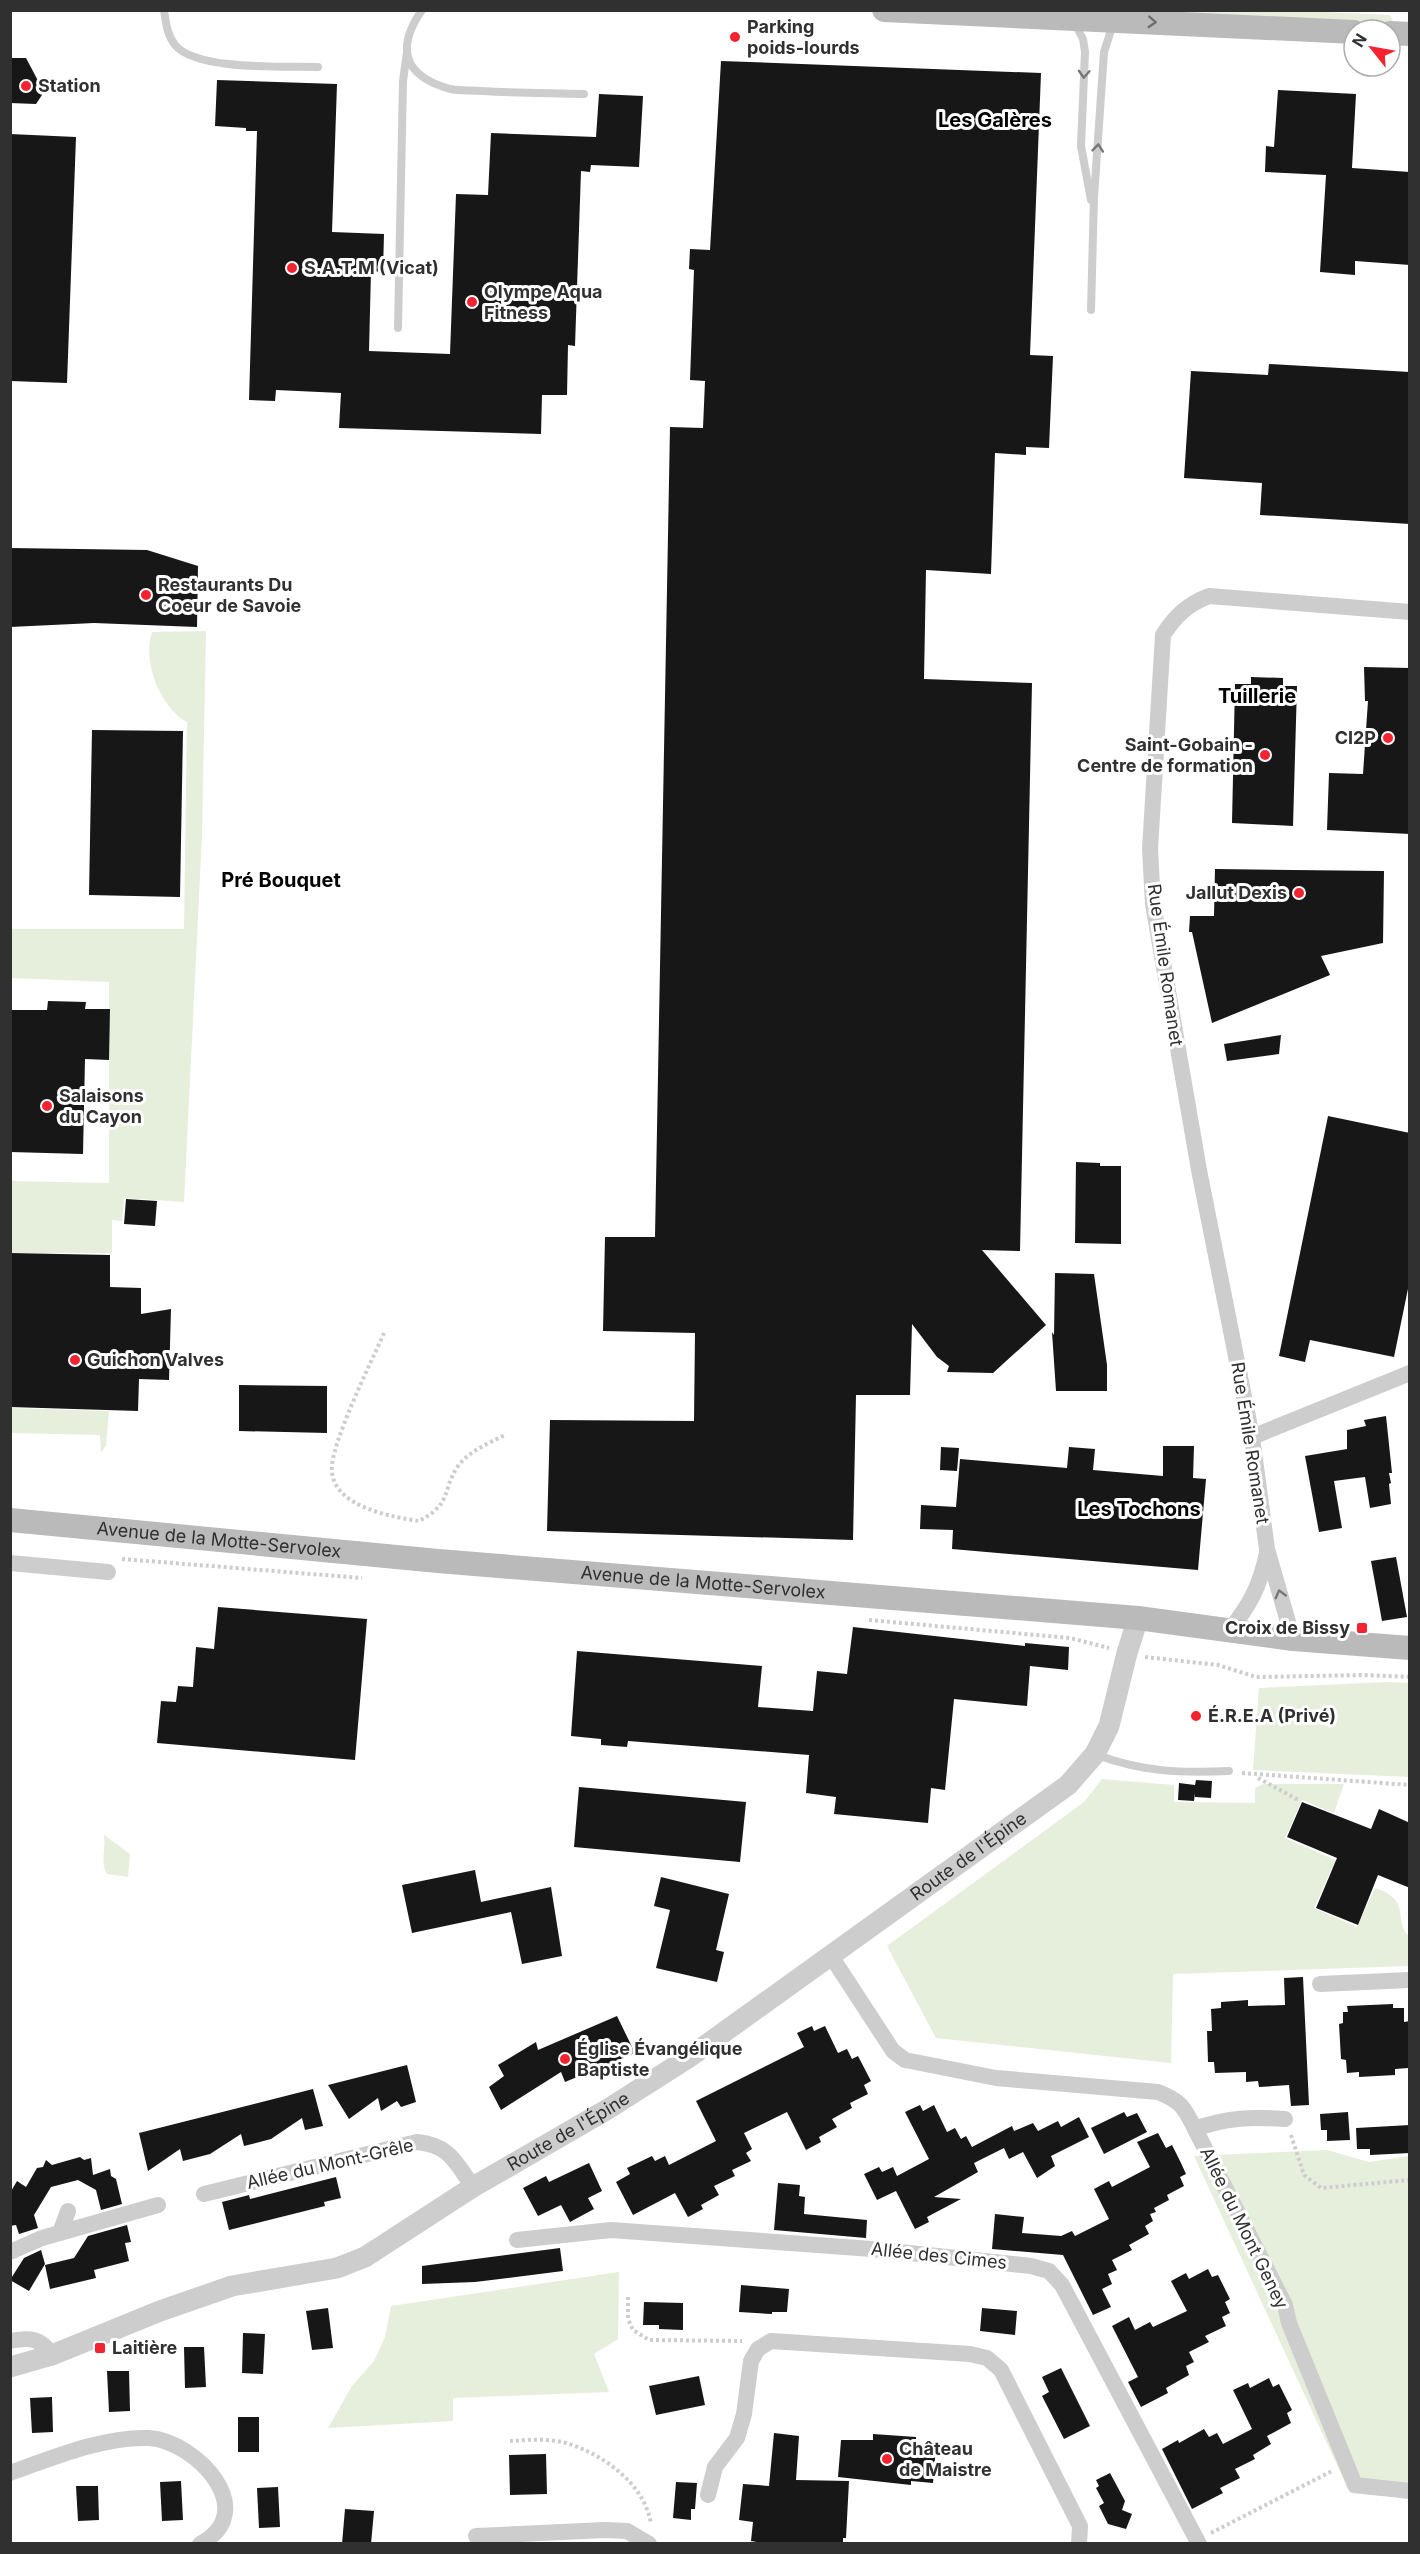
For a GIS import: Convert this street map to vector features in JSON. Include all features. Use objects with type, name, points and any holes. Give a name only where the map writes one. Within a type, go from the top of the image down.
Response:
[{"type":"main road","points":[[884,10],[1342,31]]},
{"type":"main road","name":"Avenue de la Motte-Servolex","points":[[10,1520],[450,1562],[1138,1618],[1293,1639],[1405,1647]]},
{"type":"street","name":"Rue Émile Romanet","points":[[1293,1639],[1267,1549],[1252,1437],[1198,1170],[1153,904],[1150,849],[1163,635],[1173,620],[1185,609],[1209,596],[1410,612]]},
{"type":"street","points":[[1252,1437],[1410,1373]]},
{"type":"street","name":"Rue Émile Romanet","points":[[1229,1631],[1242,1615],[1261,1581],[1267,1549]]},
{"type":"street","points":[[10,1563],[111,1565]]},
{"type":"street","name":"Route de l'Épine","points":[[10,2367],[52,2355],[160,2311],[232,2286],[337,2268],[365,2257],[474,2187],[608,2109],[688,2058],[1068,1785],[1095,1754],[1109,1726],[1138,1618]]},
{"type":"street","points":[[831,1956],[893,2051],[905,2060],[996,2078],[1158,2092],[1184,2106],[1195,2129]]},
{"type":"street","points":[[1320,1984],[1410,1980]]},
{"type":"street","name":"Allée du Mont Geney","points":[[1286,2119],[1245,2116],[1195,2129],[1285,2305],[1289,2323],[1354,2485],[1410,2491]]},
{"type":"street","name":"Allée du Mont-Grêle","points":[[204,2194],[417,2142],[434,2144],[448,2152],[474,2187]]},
{"type":"street","points":[[10,2252],[42,2238],[158,2205]]},
{"type":"street","points":[[60,2233],[68,2211]]},
{"type":"street","name":"Allée des Cimes","points":[[517,2240],[611,2230],[873,2249],[1007,2262],[1049,2271],[1062,2285],[1198,2542]]},
{"type":"street","points":[[10,2341],[36,2339],[45,2343],[52,2355]]},
{"type":"street","points":[[708,2495],[715,2467],[737,2438],[744,2414],[751,2361],[759,2349],[771,2342],[970,2354],[987,2358],[1001,2370],[1080,2526],[1079,2544]]},
{"type":"street","points":[[10,2472],[69,2453],[128,2438],[153,2438],[178,2447],[212,2474],[223,2490],[226,2509],[221,2525],[200,2544]]},
{"type":"street","points":[[476,2536],[605,2530],[650,2535]]},
{"type":"lane","points":[[164,10],[168,35],[176,46],[191,57],[214,63],[318,67]]},
{"type":"lane","points":[[398,328],[403,81],[409,30],[422,10]]},
{"type":"lane","points":[[1072,18],[1083,39],[1085,52],[1082,146],[1095,227]]},
{"type":"lane","points":[[1091,310],[1104,52],[1114,20]]},
{"type":"lane","points":[[406,52],[419,76],[451,89],[584,94]]},
{"type":"lane","points":[[1095,1754],[1130,1767],[1192,1773],[1229,1771]]},
{"type":"path","points":[[384,1333],[339,1437],[331,1471],[337,1487],[350,1498],[369,1510],[419,1521],[437,1511],[445,1500],[458,1466],[472,1453],[505,1435]]},
{"type":"path","points":[[111,1565],[369,1578]]},
{"type":"path","points":[[857,1619],[1070,1638],[1155,1659],[1218,1665],[1256,1677],[1364,1675],[1410,1677]]},
{"type":"path","points":[[1229,1771],[1255,1776],[1408,1784]]},
{"type":"path","points":[[1255,1776],[1300,1800]]},
{"type":"path","points":[[1286,2119],[1304,2175],[1321,2188],[1410,2180]]},
{"type":"path","points":[[628,2297],[628,2319],[633,2330],[649,2340],[771,2342]]},
{"type":"path","points":[[510,2441],[542,2440],[566,2443],[618,2469],[632,2484],[650,2518],[650,2535]]},
{"type":"path","points":[[1198,2542],[1346,2464]]},
{"type":"green space","points":[[1140,11],[1304,11],[1389,15],[1392,18],[1342,18],[1342,21]]},
{"type":"green space","points":[[206,631],[202,835],[184,1202],[124,1198],[122,1221],[112,1220],[112,1253],[11,1253],[11,1181],[109,1183],[109,982],[11,978],[10,929],[184,929],[187,722],[177,715],[161,695],[149,656],[152,632]]},
{"type":"green space","points":[[11,1408],[109,1411],[106,1446],[101,1452],[100,1435],[11,1433]]},
{"type":"green space","points":[[1409,1683],[1409,1777],[1253,1770],[1259,1688]]},
{"type":"green space","points":[[1102,1779],[1174,1785],[1174,1802],[1255,1803],[1255,1788],[1263,1784],[1344,1784],[1334,1813],[1302,1800],[1285,1838],[1349,1866],[1345,1874],[1332,1868],[1314,1908],[1357,1927],[1375,1888],[1394,1898],[1400,1910],[1404,1930],[1409,1936],[1410,1966],[1173,1974],[1171,2063],[936,2038],[887,1946],[1084,1802]]},
{"type":"green space","points":[[104,1835],[130,1854],[128,1877],[107,1874],[104,1865]]},
{"type":"green space","points":[[1327,2150],[1369,2162],[1409,2156],[1409,2498],[1350,2493],[1194,2156]]},
{"type":"green space","points":[[619,2272],[618,2339],[594,2354],[609,2392],[453,2398],[453,2421],[328,2428],[352,2386],[374,2361],[385,2337],[391,2306]]},
{"type":"building","name":"Station","points":[[10,58],[26,58],[44,92],[36,104],[10,103]]},
{"type":"building","points":[[721,61],[1041,73],[1030,355],[1053,356],[1049,448],[1026,447],[1026,455],[995,453],[991,574],[926,570],[924,679],[1032,683],[1020,1251],[982,1250],[1046,1325],[993,1373],[947,1372],[949,1366],[937,1357],[912,1324],[910,1395],[856,1395],[853,1540],[547,1531],[550,1420],[694,1421],[695,1333],[603,1331],[605,1237],[655,1237],[670,427],[703,428],[705,381],[690,380],[694,270],[689,269],[690,249],[710,250]]},
{"type":"building","points":[[217,80],[337,84],[332,232],[384,234],[383,272],[371,271],[369,351],[450,354],[456,194],[488,195],[491,133],[596,137],[599,94],[643,96],[639,167],[591,165],[590,172],[581,171],[575,346],[568,345],[567,395],[542,395],[541,434],[339,428],[341,393],[276,390],[275,401],[249,400],[257,131],[215,126]]},
{"type":"building","points":[[1278,90],[1356,94],[1352,168],[1410,172],[1410,265],[1355,261],[1355,275],[1320,272],[1326,175],[1265,172],[1266,146],[1274,147]]},
{"type":"building","points":[[10,134],[76,137],[67,383],[10,381]]},
{"type":"building","points":[[1269,364],[1410,372],[1410,524],[1260,515],[1262,483],[1184,478],[1191,371],[1268,375]]},
{"type":"building","points":[[10,548],[147,550],[198,566],[197,627],[94,623],[10,627]]},
{"type":"building","points":[[1364,667],[1410,668],[1410,834],[1327,830],[1329,773],[1363,774],[1368,701],[1365,701]]},
{"type":"building","name":"Saint-Gobain - Centre de formation","points":[[1251,677],[1283,678],[1283,686],[1297,686],[1293,826],[1232,823],[1235,684],[1251,684]]},
{"type":"building","points":[[92,730],[183,731],[180,897],[89,895]]},
{"type":"building","points":[[1215,869],[1384,871],[1383,943],[1321,956],[1330,975],[1212,1023],[1192,932],[1189,932],[1190,916],[1214,916]]},
{"type":"building","name":"Salaisons du Cayon","points":[[48,1001],[86,1002],[85,1009],[110,1009],[109,1060],[85,1059],[83,1154],[10,1152],[10,1010],[47,1010]]},
{"type":"building","points":[[1281,1035],[1279,1054],[1227,1061],[1224,1044]]},
{"type":"building","points":[[1328,1116],[1410,1133],[1410,1279],[1394,1357],[1310,1340],[1305,1362],[1279,1356]]},
{"type":"building","points":[[1076,1162],[1100,1163],[1100,1166],[1121,1166],[1121,1244],[1075,1243]]},
{"type":"building","points":[[126,1199],[157,1201],[155,1226],[124,1224]]},
{"type":"building","name":"Guichon Valves","points":[[10,1253],[110,1255],[110,1287],[141,1288],[141,1314],[171,1309],[169,1380],[139,1379],[138,1411],[10,1407]]},
{"type":"building","points":[[1055,1273],[1094,1274],[1107,1365],[1107,1391],[1056,1391],[1052,1332],[1054,1335]]},
{"type":"building","points":[[239,1385],[327,1386],[327,1433],[239,1431]]},
{"type":"building","points":[[1386,1416],[1392,1473],[1389,1473],[1391,1504],[1370,1508],[1365,1477],[1334,1481],[1342,1528],[1319,1532],[1305,1456],[1347,1449],[1347,1430],[1366,1426],[1364,1420]]},
{"type":"building","points":[[1163,1446],[1194,1446],[1193,1478],[1206,1479],[1198,1570],[952,1549],[953,1530],[920,1529],[921,1505],[956,1507],[960,1459],[1067,1468],[1069,1447],[1095,1449],[1093,1470],[1163,1476]]},
{"type":"building","points":[[941,1447],[959,1448],[957,1471],[940,1470]]},
{"type":"building","points":[[1396,1557],[1407,1617],[1382,1621],[1371,1561]]},
{"type":"building","points":[[218,1607],[367,1619],[355,1760],[157,1743],[161,1701],[176,1702],[178,1686],[193,1687],[196,1647],[214,1649]]},
{"type":"building","points":[[853,1627],[1025,1646],[1025,1643],[1069,1647],[1068,1670],[1030,1666],[1027,1706],[954,1699],[945,1790],[931,1788],[928,1823],[834,1814],[836,1797],[806,1793],[809,1755],[628,1741],[627,1747],[601,1745],[601,1739],[571,1736],[577,1651],[762,1666],[758,1707],[813,1711],[817,1671],[847,1674]]},
{"type":"building","points":[[1196,1780],[1212,1781],[1211,1798],[1195,1797],[1195,1793],[1194,1801],[1178,1800],[1179,1783],[1195,1785]]},
{"type":"building","points":[[579,1787],[746,1802],[740,1862],[574,1847]]},
{"type":"building","points":[[1302,1802],[1371,1829],[1379,1809],[1410,1823],[1410,1888],[1378,1875],[1358,1925],[1316,1908],[1337,1858],[1287,1837]]},
{"type":"building","points":[[475,1870],[481,1902],[551,1887],[562,1956],[522,1964],[511,1912],[412,1933],[402,1885]]},
{"type":"building","points":[[661,1877],[729,1894],[716,1950],[724,1952],[717,1982],[656,1968],[670,1910],[654,1906]]},
{"type":"building","points":[[1303,1977],[1309,2105],[1291,2106],[1289,2085],[1259,2087],[1258,2081],[1246,2082],[1246,2072],[1215,2073],[1214,2062],[1208,2062],[1207,2031],[1212,2031],[1211,2009],[1221,2008],[1221,2002],[1248,2000],[1248,2006],[1285,2005],[1284,1978]]},
{"type":"building","points":[[1393,2004],[1393,2008],[1404,2008],[1404,2022],[1410,2021],[1408,2068],[1395,2069],[1395,2075],[1359,2077],[1359,2072],[1347,2073],[1346,2060],[1341,2059],[1339,2024],[1343,2023],[1343,2012],[1348,2012],[1347,2006]]},
{"type":"building","name":"Église Évangélique Baptiste","points":[[617,2016],[635,2053],[565,2082],[561,2072],[501,2110],[489,2087],[504,2076],[498,2065],[536,2042],[538,2050]]},
{"type":"building","points":[[812,2026],[814,2031],[825,2026],[838,2053],[847,2049],[852,2059],[858,2056],[871,2081],[864,2085],[868,2094],[850,2103],[852,2108],[832,2119],[837,2127],[819,2137],[821,2142],[806,2150],[787,2112],[744,2133],[752,2149],[746,2153],[751,2161],[732,2170],[735,2176],[714,2186],[719,2195],[701,2205],[703,2209],[688,2217],[675,2193],[633,2215],[616,2182],[630,2174],[627,2168],[652,2156],[655,2161],[665,2156],[669,2165],[716,2141],[696,2101],[804,2047],[797,2033]]},
{"type":"building","points":[[407,2065],[416,2102],[401,2107],[397,2101],[381,2111],[378,2098],[349,2119],[328,2085]]},
{"type":"building","points":[[313,2089],[323,2126],[305,2130],[302,2118],[271,2139],[244,2146],[241,2134],[210,2154],[183,2161],[180,2149],[148,2171],[139,2133]]},
{"type":"building","points":[[920,2105],[923,2111],[934,2105],[947,2132],[955,2128],[961,2139],[966,2136],[972,2147],[1012,2126],[1014,2131],[1033,2123],[1038,2131],[1058,2121],[1061,2127],[1079,2117],[1089,2137],[1051,2156],[1055,2166],[1037,2178],[1023,2152],[1009,2159],[1004,2148],[974,2163],[978,2172],[934,2197],[961,2199],[927,2217],[929,2222],[915,2229],[896,2191],[877,2200],[864,2174],[879,2167],[882,2172],[893,2167],[897,2176],[929,2159],[905,2112]]},
{"type":"building","points":[[1124,2112],[1127,2117],[1137,2113],[1147,2132],[1104,2154],[1091,2128]]},
{"type":"building","points":[[1348,2112],[1350,2140],[1327,2141],[1327,2130],[1321,2130],[1320,2114]]},
{"type":"building","points":[[1410,2125],[1410,2153],[1370,2155],[1370,2149],[1357,2149],[1356,2128]]},
{"type":"building","points":[[1158,2133],[1166,2148],[1172,2145],[1181,2163],[1186,2174],[1180,2177],[1184,2186],[1167,2195],[1169,2200],[1154,2208],[1156,2212],[1150,2214],[1153,2221],[1145,2226],[1149,2234],[1129,2245],[1132,2250],[1112,2260],[1117,2270],[1108,2274],[1112,2284],[1102,2289],[1111,2307],[1093,2315],[1063,2255],[992,2249],[995,2214],[1024,2217],[1022,2233],[1061,2236],[1072,2231],[1075,2236],[1109,2219],[1094,2189],[1109,2181],[1112,2187],[1150,2167],[1137,2142]]},
{"type":"building","points":[[80,2157],[84,2160],[91,2158],[93,2175],[110,2169],[111,2176],[116,2179],[122,2204],[101,2210],[96,2190],[78,2180],[51,2187],[34,2215],[38,2228],[19,2234],[16,2225],[10,2226],[10,2193],[17,2181],[26,2187],[37,2168],[43,2167],[46,2160],[52,2165]]},
{"type":"building","points":[[589,2163],[602,2191],[588,2198],[594,2209],[570,2222],[561,2205],[538,2216],[523,2188],[546,2176],[549,2182]]},
{"type":"building","points":[[336,2177],[341,2198],[324,2202],[325,2206],[229,2230],[222,2202],[249,2195],[250,2199]]},
{"type":"building","points":[[778,2183],[800,2185],[799,2196],[805,2197],[804,2214],[867,2220],[866,2238],[774,2230]]},
{"type":"building","points":[[127,2225],[131,2242],[125,2243],[129,2261],[94,2270],[96,2278],[50,2289],[45,2265],[74,2258],[88,2236]]},
{"type":"building","points":[[560,2248],[563,2271],[475,2282],[422,2284],[422,2266]]},
{"type":"building","points":[[41,2250],[45,2264],[29,2291],[10,2280],[24,2258]]},
{"type":"building","points":[[1208,2269],[1212,2277],[1218,2275],[1230,2299],[1225,2302],[1230,2313],[1222,2317],[1226,2326],[1205,2336],[1209,2342],[1189,2352],[1194,2362],[1186,2366],[1189,2375],[1166,2388],[1168,2393],[1141,2407],[1128,2382],[1138,2377],[1112,2326],[1129,2317],[1135,2330],[1150,2322],[1153,2327],[1187,2311],[1171,2281],[1186,2273],[1189,2279]]},
{"type":"building","points":[[741,2285],[789,2289],[787,2312],[772,2312],[772,2314],[739,2312]]},
{"type":"building","points":[[644,2302],[683,2303],[683,2330],[659,2329],[659,2325],[643,2325]]},
{"type":"building","points":[[328,2308],[333,2348],[312,2350],[306,2311]]},
{"type":"building","points":[[982,2308],[1017,2311],[1015,2335],[980,2331]]},
{"type":"building","points":[[243,2333],[265,2334],[263,2374],[242,2373]]},
{"type":"building","points":[[184,2347],[204,2347],[206,2387],[185,2388]]},
{"type":"building","points":[[1061,2368],[1090,2426],[1064,2439],[1042,2396],[1049,2392],[1042,2377]]},
{"type":"building","points":[[107,2371],[129,2371],[130,2411],[109,2412]]},
{"type":"building","points":[[699,2376],[705,2405],[656,2415],[649,2386]]},
{"type":"building","points":[[1269,2378],[1273,2387],[1279,2384],[1292,2410],[1287,2413],[1291,2423],[1267,2436],[1271,2444],[1253,2455],[1255,2459],[1235,2469],[1240,2478],[1220,2488],[1223,2493],[1192,2509],[1162,2449],[1178,2440],[1179,2443],[1204,2429],[1209,2437],[1217,2433],[1223,2444],[1252,2429],[1233,2390],[1248,2383],[1250,2388]]},
{"type":"building","points":[[52,2397],[53,2432],[32,2433],[30,2398]]},
{"type":"building","points":[[238,2417],[259,2417],[259,2452],[238,2452]]},
{"type":"building","points":[[774,2433],[799,2436],[796,2480],[849,2481],[846,2538],[843,2538],[843,2544],[769,2544],[751,2541],[753,2522],[739,2520],[743,2484],[769,2486]]},
{"type":"building","name":"Château de Maistre","points":[[873,2434],[916,2437],[916,2444],[936,2447],[933,2483],[911,2481],[911,2485],[838,2477],[841,2440],[873,2440]]},
{"type":"building","points":[[546,2454],[547,2494],[510,2495],[509,2455]]},
{"type":"building","points":[[1110,2473],[1125,2501],[1122,2510],[1132,2514],[1126,2529],[1108,2524],[1099,2506],[1104,2503],[1096,2488],[1099,2486],[1096,2480]]},
{"type":"building","points":[[181,2481],[183,2520],[162,2521],[160,2482]]},
{"type":"building","points":[[676,2482],[697,2483],[695,2509],[691,2509],[691,2520],[673,2518]]},
{"type":"building","points":[[76,2486],[98,2486],[99,2520],[78,2521]]},
{"type":"building","points":[[278,2487],[280,2527],[259,2528],[257,2488]]},
{"type":"building","points":[[345,2509],[374,2511],[371,2544],[342,2544]]},
{"type":"place","name":"Parking poids-lourds","points":[[735,37]]},
{"type":"place","name":"Station","points":[[26,86]]},
{"type":"place","name":"S.A.T.M (Vicat)","points":[[292,268]]},
{"type":"place","name":"Olympe Aqua Fitness","points":[[472,302]]},
{"type":"place","name":"Restaurants Du Coeur de Savoie","points":[[146,595]]},
{"type":"place","name":"CI2P","points":[[1388,738]]},
{"type":"place","name":"Saint-Gobain - Centre de formation","points":[[1265,755]]},
{"type":"place","name":"Jallut Dexis","points":[[1299,893]]},
{"type":"place","name":"Salaisons du Cayon","points":[[47,1106]]},
{"type":"place","name":"Guichon Valves","points":[[75,1360]]},
{"type":"place","name":"Croix de Bissy","points":[[1362,1628]]},
{"type":"place","name":"É.R.E.A (Privé)","points":[[1196,1716]]},
{"type":"place","name":"Église Évangélique Baptiste","points":[[565,2059]]},
{"type":"place","name":"Laitière","points":[[100,2348]]},
{"type":"place","name":"Château de Maistre","points":[[887,2459]]},
{"type":"district","name":"Les Galères","points":[[995,120]]},
{"type":"district","name":"Tuillerie","points":[[1257,696]]},
{"type":"district","name":"Pré Bouquet","points":[[281,880]]},
{"type":"district","name":"Les Tochons","points":[[1139,1509]]}]
